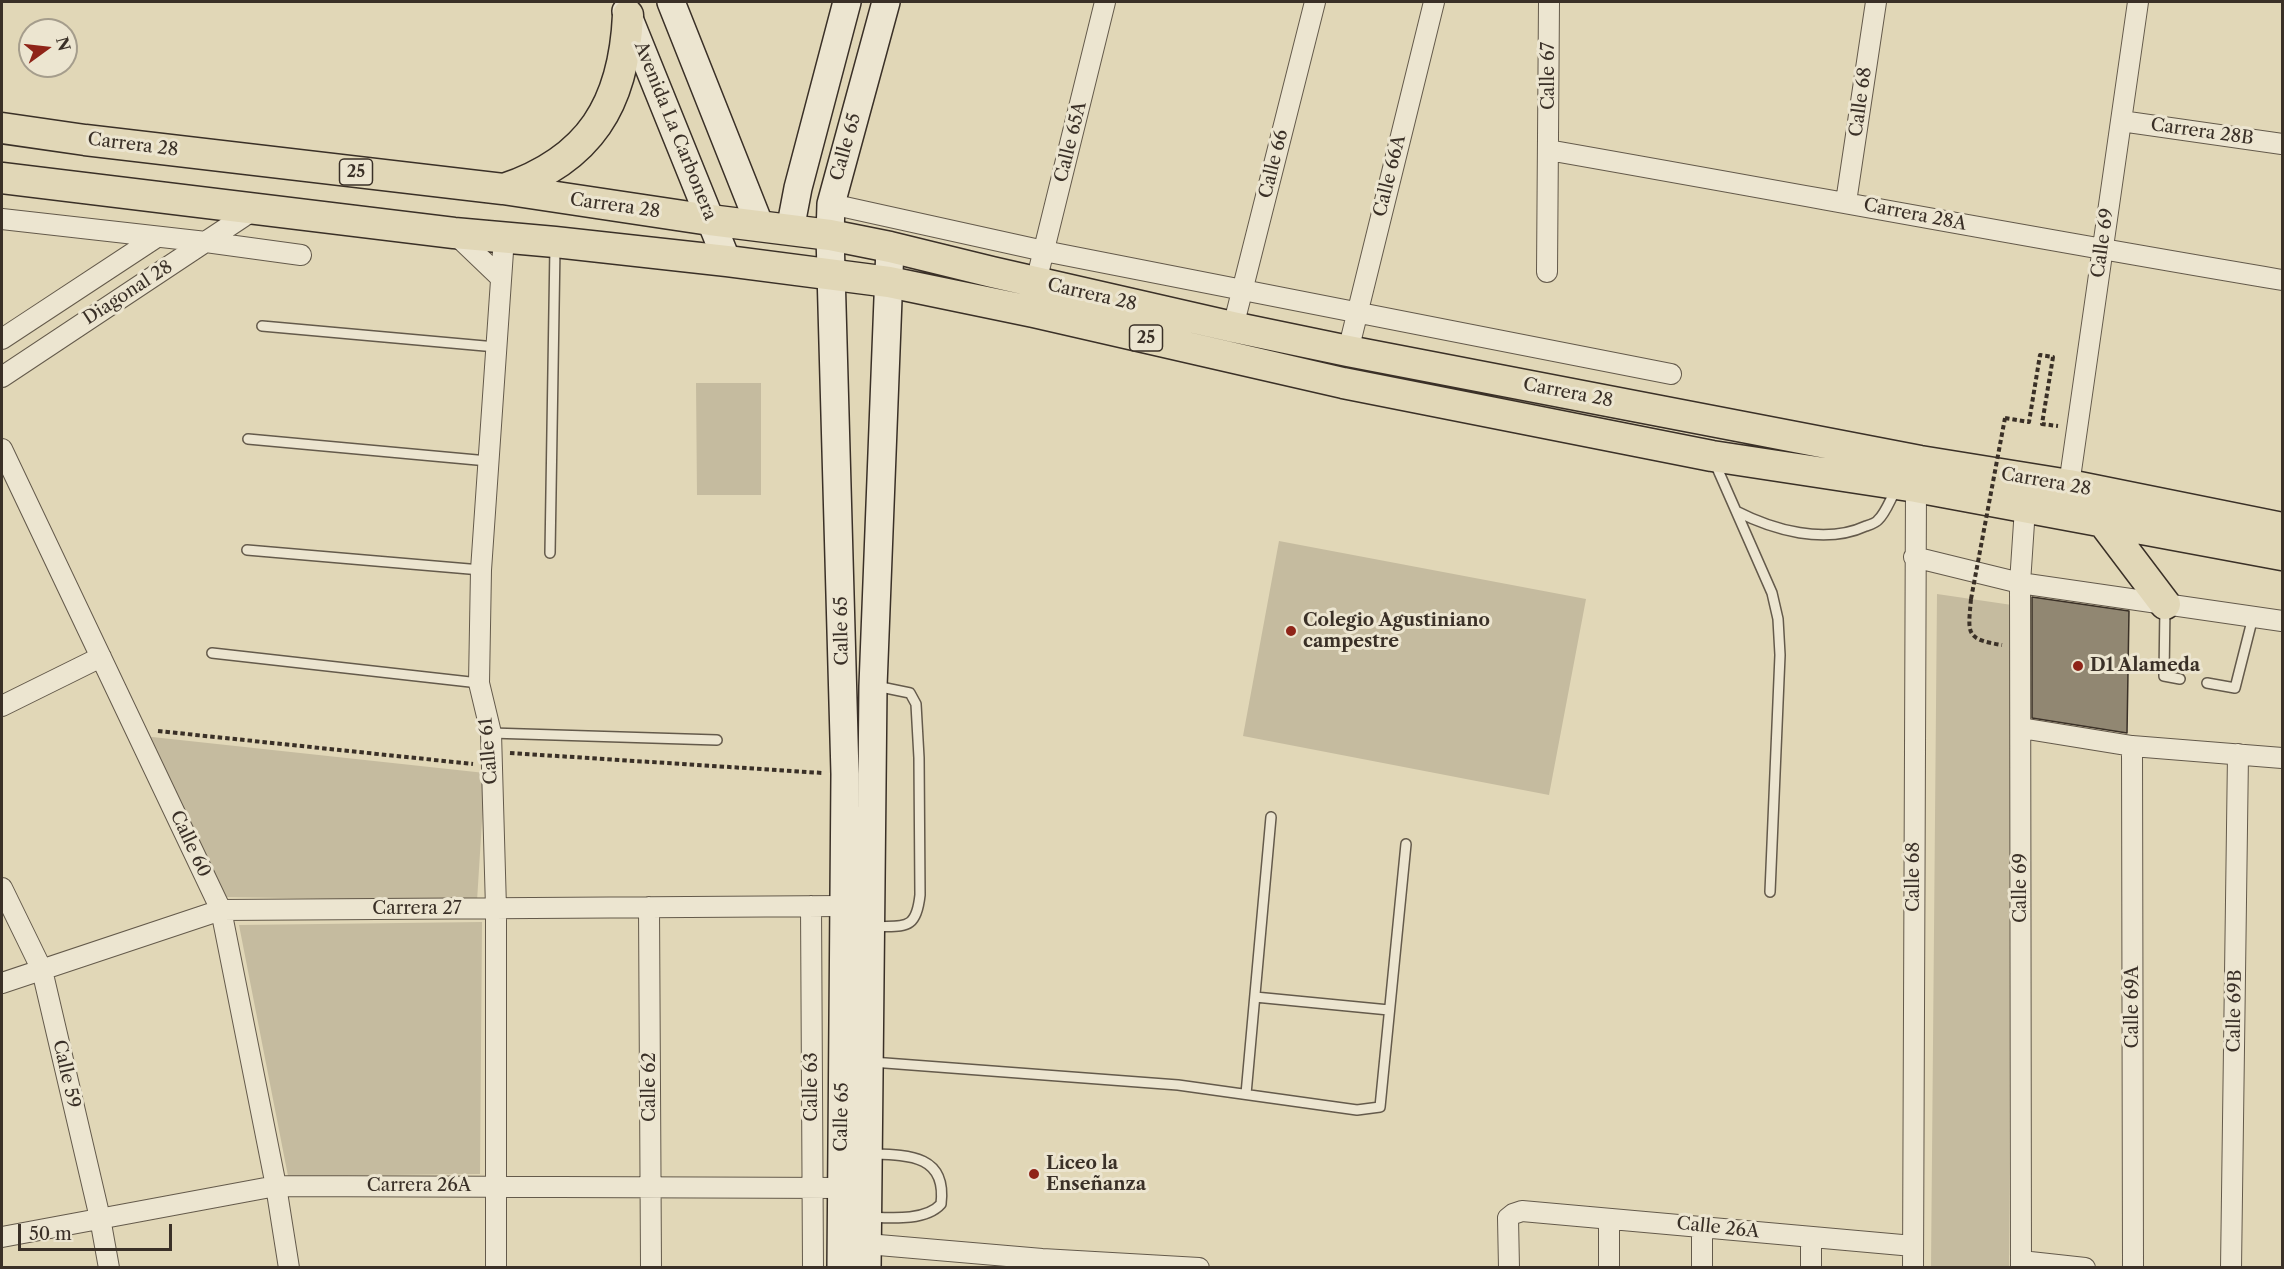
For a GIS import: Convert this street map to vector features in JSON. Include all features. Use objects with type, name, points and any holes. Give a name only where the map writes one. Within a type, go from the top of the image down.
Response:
[{"type":"main road","points":[[503,189],[528,181],[550,169],[571,154],[594,128],[615,91],[623,67],[625,8]]},
{"type":"main road","name":"Carrera 28","points":[[2,128],[503,189],[710,220],[830,235],[1348,351],[1920,461],[2069,485],[2283,528]]},
{"type":"main road","name":"Carrera 28","points":[[2,178],[454,233],[727,261],[889,282],[1034,312],[1343,384],[1712,456],[1907,486],[2283,555]]},
{"type":"main road","points":[[2103,522],[2165,604]]},
{"type":"street","points":[[671,2],[760,226]]},
{"type":"street","name":"Calle 65","points":[[790,230],[798,188],[847,2]]},
{"type":"street","name":"Calle 65","points":[[841,1268],[855,1217],[855,1154],[844,906],[845,774],[831,204],[886,2]]},
{"type":"street","name":"Calle 65A","points":[[1036,282],[1105,2]]},
{"type":"street","name":"Calle 66","points":[[1233,327],[1315,2]]},
{"type":"street","name":"Calle 66A","points":[[1348,351],[1434,2]]},
{"type":"street","name":"Calle 67","points":[[1547,272],[1549,2]]},
{"type":"street","name":"Calle 68","points":[[1846,202],[1876,2]]},
{"type":"street","name":"Calle 69","points":[[2069,485],[2138,2]]},
{"type":"street","name":"Avenida La Carbonera","points":[[625,8],[727,261]]},
{"type":"street","name":"Carrera 28B","points":[[2121,121],[2283,144]]},
{"type":"street","name":"Carrera 28A","points":[[1548,150],[2103,250],[2283,280]]},
{"type":"street","points":[[831,204],[1044,251],[1671,374]]},
{"type":"street","name":"Diagonal 28","points":[[2,377],[255,209]]},
{"type":"street","points":[[2,219],[301,255]]},
{"type":"street","points":[[454,233],[501,278]]},
{"type":"street","name":"Diagonal 28","points":[[2,339],[157,237]]},
{"type":"street","name":"Calle 61","points":[[496,1268],[496,908],[491,750],[479,683],[481,570],[504,237]]},
{"type":"street","name":"Calle 65","points":[[867,1256],[855,1217],[842,1188],[855,1154],[870,1062],[873,686],[890,247]]},
{"type":"street","name":"Calle 60","points":[[2,449],[221,910],[276,1186],[289,1268]]},
{"type":"street","name":"Calle 68","points":[[1907,486],[1914,557],[1913,1268]]},
{"type":"street","name":"Calle 69","points":[[2021,1264],[2020,583],[2025,508]]},
{"type":"street","points":[[1914,557],[2020,583],[2283,621]]},
{"type":"street","points":[[2,706],[101,657]]},
{"type":"street","points":[[2021,728],[2132,746],[2283,758]]},
{"type":"street","name":"Calle 69A","points":[[2132,746],[2133,1268]]},
{"type":"street","name":"Calle 69B","points":[[2231,1268],[2238,754]]},
{"type":"street","name":"Calle 59","points":[[2,888],[42,970],[100,1218],[109,1268]]},
{"type":"street","name":"Calle 63","points":[[811,906],[813,1268]]},
{"type":"street","name":"Carrera 27","points":[[2,983],[221,910],[844,906]]},
{"type":"street","name":"Calle 62","points":[[649,907],[651,1268]]},
{"type":"street","name":"Carrera 26A","points":[[2,1237],[276,1186],[842,1188]]},
{"type":"street","name":"Calle 26A","points":[[1509,1268],[1508,1218],[1522,1211],[1913,1246]]},
{"type":"street","points":[[1609,1219],[1610,1268]]},
{"type":"street","points":[[1701,1227],[1702,1268]]},
{"type":"street","points":[[1811,1238],[1811,1268]]},
{"type":"street","points":[[867,1256],[1199,1268]]},
{"type":"street","points":[[2021,1264],[2085,1268]]},
{"type":"lane","points":[[550,553],[555,242]]},
{"type":"lane","points":[[262,326],[496,347]]},
{"type":"lane","points":[[248,439],[488,461]]},
{"type":"lane","points":[[1712,456],[1772,593],[1778,619],[1780,655],[1770,892]]},
{"type":"lane","points":[[1736,511],[1756,521],[1791,531],[1823,534],[1855,531],[1878,521],[1907,486]]},
{"type":"lane","points":[[247,550],[481,570]]},
{"type":"lane","points":[[2165,604],[2164,676],[2180,679]]},
{"type":"lane","points":[[2207,683],[2235,688],[2253,617]]},
{"type":"lane","points":[[212,654],[479,683]]},
{"type":"lane","points":[[872,927],[906,925],[915,920],[919,911],[921,852],[916,704],[910,693],[873,686]]},
{"type":"lane","points":[[491,750],[717,740]]},
{"type":"lane","points":[[1246,1094],[1271,817]]},
{"type":"lane","points":[[870,1062],[1178,1084],[1357,1110],[1380,1107],[1406,844]]},
{"type":"lane","points":[[1255,997],[1389,1010]]},
{"type":"lane","points":[[855,1154],[893,1155],[926,1161],[935,1169],[940,1180],[942,1195],[941,1204],[930,1213],[897,1217],[855,1217]]},
{"type":"path","points":[[2021,648],[1980,642],[1972,635],[1968,627],[1971,599],[2006,418],[2029,422],[2040,355],[2053,357],[2042,424],[2077,428]]},
{"type":"path","points":[[151,730],[845,774]]},
{"type":"shaded area","points":[[696,383],[761,383],[761,495],[697,495]]},
{"type":"shaded area","points":[[1279,541],[1586,599],[1549,795],[1243,736]]},
{"type":"shaded area","points":[[1937,594],[2012,605],[2009,1267],[1931,1268]]},
{"type":"shaded area","points":[[143,736],[485,773],[477,901],[222,897]]},
{"type":"shaded area","points":[[482,922],[480,1174],[288,1176],[239,925]]},
{"type":"building","name":"D1 Alameda","points":[[2032,597],[2129,611],[2127,733],[2032,718]]},
{"type":"place","name":"Colegio Agustiniano campestre","points":[[1291,631]]},
{"type":"place","name":"D1 Alameda","points":[[2078,666]]},
{"type":"place","name":"Liceo la Enseñanza","points":[[1034,1174]]}]
